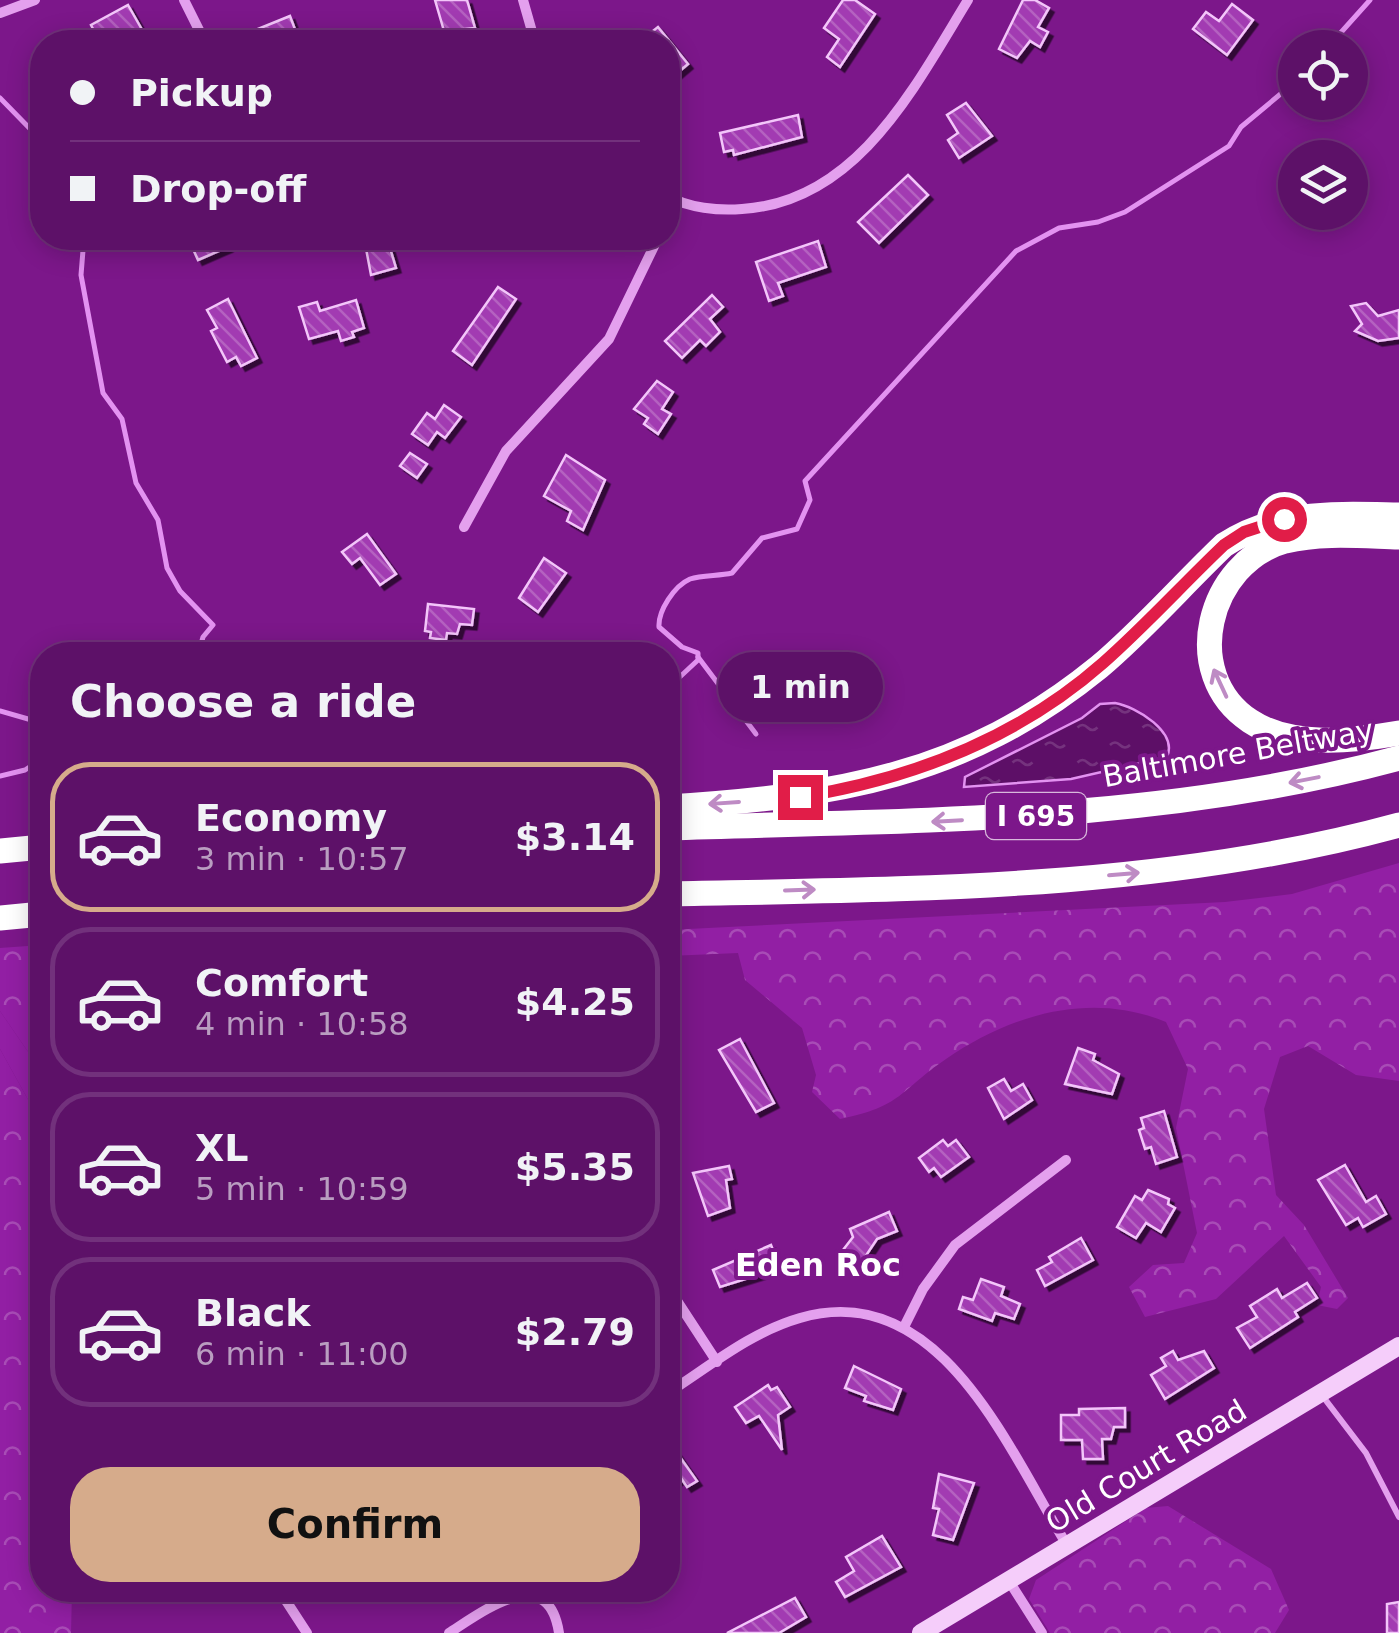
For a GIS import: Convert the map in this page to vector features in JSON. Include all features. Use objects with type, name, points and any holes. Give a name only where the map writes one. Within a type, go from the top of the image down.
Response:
[{"type":"highway","points":[[680,806],[840,790],[936,762],[1016,724],[1078,683],[1224,545],[1244,532],[1312,515],[1399,515]]},
{"type":"highway","points":[[1399,538],[1322,536],[1284,542],[1259,552],[1229,578],[1210,628],[1212,671],[1236,710],[1253,723],[1287,736],[1322,739],[1399,733]]},
{"type":"highway","name":"Baltimore Beltway","points":[[680,828],[930,822],[1140,807],[1248,791],[1399,758]]},
{"type":"highway","name":"I 695","points":[[680,894],[1043,882],[1258,856],[1399,825]]},
{"type":"highway","points":[[0,851],[30,849]]},
{"type":"highway","points":[[0,918],[30,915]]},
{"type":"main road","name":"Old Court Road","points":[[921,1633],[1399,1346]]},
{"type":"street","points":[[0,13],[34,0]]},
{"type":"street","points":[[184,0],[199,30]]},
{"type":"street","points":[[523,0],[532,30]]},
{"type":"street","points":[[680,200],[733,210],[762,208],[790,202],[832,180],[871,144],[968,0]]},
{"type":"street","points":[[464,527],[506,451],[610,339],[652,250]]},
{"type":"street","points":[[904,1326],[923,1289],[954,1245],[1066,1160]]},
{"type":"street","points":[[680,1306],[716,1362]]},
{"type":"street","points":[[680,1385],[757,1334],[802,1316],[849,1313],[904,1326],[930,1342],[961,1375],[1067,1545]]},
{"type":"street","points":[[1009,1580],[1042,1633]]},
{"type":"street","points":[[286,1602],[307,1633]]},
{"type":"street","points":[[448,1633],[498,1602]]},
{"type":"street","points":[[543,1602],[551,1610],[559,1633]]},
{"type":"lane","points":[[1320,1393],[1366,1453],[1399,1518]]},
{"type":"green space","points":[[1399,863],[1399,1081],[1356,1075],[1308,1046],[1280,1057],[1264,1109],[1276,1195],[1304,1225],[1348,1298],[1337,1309],[1317,1305],[1321,1287],[1284,1236],[1216,1299],[1145,1317],[1129,1287],[1153,1265],[1184,1263],[1197,1233],[1176,1128],[1188,1069],[1166,1022],[1109,1008],[1081,1008],[1024,1019],[971,1043],[889,1103],[840,1119],[812,1092],[816,1075],[802,1028],[745,980],[738,953],[680,955],[680,929],[1225,902],[1292,894]]},
{"type":"green space","points":[[30,946],[30,1055],[0,1011],[0,948]]},
{"type":"green space","points":[[0,1011],[30,1055],[30,1103],[0,1049]]},
{"type":"green space","points":[[0,1049],[30,1103],[30,1602],[72,1602],[71,1633],[0,1633]]},
{"type":"green space","points":[[1168,1506],[1271,1569],[1289,1610],[1275,1633],[1050,1633],[1029,1599],[1036,1580],[1146,1508]]},
{"type":"water","points":[[1115,703],[1144,715],[1161,730],[1169,748],[1167,757],[1071,779],[964,787],[965,777],[1082,718],[1100,704]]},
{"type":"building","points":[[435,0],[467,0],[475,28],[444,30]]},
{"type":"building","points":[[843,0],[855,0],[875,14],[840,67],[827,57],[839,39],[824,28]]},
{"type":"building","points":[[1023,0],[1035,0],[1049,8],[1038,27],[1048,32],[1040,47],[1030,41],[1017,58],[999,49]]},
{"type":"building","points":[[1232,4],[1253,20],[1227,55],[1193,29],[1206,12],[1219,21]]},
{"type":"building","points":[[128,5],[142,30],[94,30],[91,25]]},
{"type":"building","points":[[290,16],[295,30],[255,30]]},
{"type":"building","points":[[680,54],[688,64],[680,71]]},
{"type":"building","points":[[966,103],[992,136],[959,158],[948,140],[958,133],[947,115]]},
{"type":"building","points":[[798,115],[802,137],[734,155],[733,150],[724,152],[720,133]]},
{"type":"building","points":[[908,175],[928,195],[879,243],[858,222]]},
{"type":"building","points":[[818,241],[826,267],[778,283],[783,296],[769,301],[756,262]]},
{"type":"building","points":[[193,250],[221,250],[198,260]]},
{"type":"building","points":[[366,250],[391,250],[396,268],[371,275]]},
{"type":"building","points":[[498,287],[516,299],[472,365],[453,351]]},
{"type":"building","points":[[712,295],[723,307],[710,319],[720,332],[706,346],[700,340],[682,358],[665,341]]},
{"type":"building","points":[[228,299],[257,358],[241,366],[236,357],[227,362],[211,331],[217,328],[207,310]]},
{"type":"building","points":[[356,300],[364,328],[352,332],[354,337],[341,341],[338,331],[309,339],[299,307],[317,302],[320,311]]},
{"type":"building","points":[[1366,303],[1378,316],[1399,310],[1399,338],[1378,341],[1355,331],[1362,324],[1351,306]]},
{"type":"building","points":[[657,381],[673,392],[662,409],[671,414],[658,434],[644,424],[648,418],[634,409]]},
{"type":"building","points":[[444,405],[461,417],[445,438],[437,432],[428,445],[412,434],[427,413],[435,419]]},
{"type":"building","points":[[410,453],[427,464],[417,478],[400,466]]},
{"type":"building","points":[[566,455],[605,480],[583,530],[567,521],[571,511],[544,496]]},
{"type":"building","points":[[367,534],[396,574],[380,585],[360,558],[352,564],[342,552]]},
{"type":"building","points":[[544,558],[566,573],[538,612],[519,598]]},
{"type":"building","points":[[428,604],[474,609],[472,625],[460,624],[457,634],[447,633],[446,640],[430,638],[431,632],[425,631]]},
{"type":"building","points":[[740,1039],[774,1103],[756,1112],[719,1050]]},
{"type":"building","points":[[1078,1048],[1095,1054],[1093,1060],[1119,1074],[1112,1094],[1065,1084]]},
{"type":"building","points":[[1004,1079],[1011,1091],[1023,1084],[1032,1100],[1004,1119],[988,1088]]},
{"type":"building","points":[[1164,1111],[1177,1157],[1156,1164],[1151,1147],[1145,1149],[1139,1130],[1144,1128],[1141,1118]]},
{"type":"building","points":[[943,1140],[948,1146],[956,1140],[969,1157],[941,1177],[934,1168],[929,1172],[919,1158]]},
{"type":"building","points":[[1345,1165],[1366,1202],[1376,1196],[1386,1214],[1363,1227],[1358,1218],[1346,1225],[1318,1180]]},
{"type":"building","points":[[729,1166],[732,1179],[726,1180],[730,1208],[708,1216],[693,1173]]},
{"type":"building","points":[[1148,1190],[1169,1199],[1168,1204],[1175,1208],[1161,1232],[1146,1223],[1136,1238],[1117,1227],[1135,1196],[1142,1200]]},
{"type":"building","points":[[889,1212],[897,1231],[877,1239],[861,1263],[843,1250],[853,1237],[850,1229]]},
{"type":"building","points":[[1081,1238],[1093,1260],[1045,1286],[1037,1270],[1052,1262],[1049,1257]]},
{"type":"building","points":[[771,1245],[780,1268],[720,1287],[713,1270]]},
{"type":"building","points":[[981,1279],[1004,1287],[1001,1296],[1020,1304],[1014,1319],[995,1313],[992,1321],[959,1309],[963,1297],[973,1300]]},
{"type":"building","points":[[1307,1283],[1317,1298],[1295,1312],[1298,1317],[1250,1348],[1237,1328],[1257,1317],[1250,1306],[1277,1289],[1282,1298]]},
{"type":"building","points":[[1173,1351],[1178,1360],[1204,1351],[1214,1368],[1165,1399],[1151,1375],[1166,1366],[1161,1358]]},
{"type":"building","points":[[854,1366],[901,1389],[893,1410],[864,1401],[866,1396],[845,1388]]},
{"type":"building","points":[[768,1385],[771,1390],[777,1387],[790,1407],[778,1415],[782,1450],[759,1416],[746,1423],[735,1407]]},
{"type":"building","points":[[1125,1408],[1125,1427],[1114,1427],[1111,1439],[1102,1439],[1103,1459],[1083,1459],[1082,1440],[1061,1440],[1061,1415],[1079,1415],[1079,1409]]},
{"type":"building","points":[[680,1457],[697,1481],[687,1487],[681,1478]]},
{"type":"building","points":[[939,1474],[974,1483],[953,1540],[933,1535],[939,1509],[933,1508]]},
{"type":"building","points":[[882,1536],[901,1567],[845,1597],[836,1582],[854,1571],[846,1557]]},
{"type":"building","points":[[795,1598],[806,1617],[779,1633],[727,1633]]},
{"type":"building","points":[[1399,1602],[1399,1633],[1387,1633],[1387,1604]]},
{"type":"waterway","points":[[1343,30],[1370,0]]},
{"type":"waterway","points":[[676,642],[659,627],[661,614],[673,593],[690,579],[732,573],[762,538],[797,529],[810,500],[805,481],[1016,251],[1059,228],[1098,222],[1125,212],[1229,146],[1241,127],[1278,96]]},
{"type":"waterway","points":[[0,98],[30,129]]},
{"type":"waterway","points":[[83,250],[81,275],[103,393],[122,419],[136,483],[158,520],[167,568],[180,591],[213,625],[202,642]]},
{"type":"waterway","points":[[680,645],[698,653],[698,660],[680,677]]},
{"type":"waterway","points":[[698,657],[756,734]]},
{"type":"waterway","points":[[0,711],[30,720]]},
{"type":"waterway","points":[[0,776],[30,767]]},
{"type":"district","name":"Eden Roc","points":[[818,1265]]},
{"type":"route","points":[[800,797],[902,775],[1016,724],[1101,665],[1224,545],[1262,524],[1284,519]]}]
